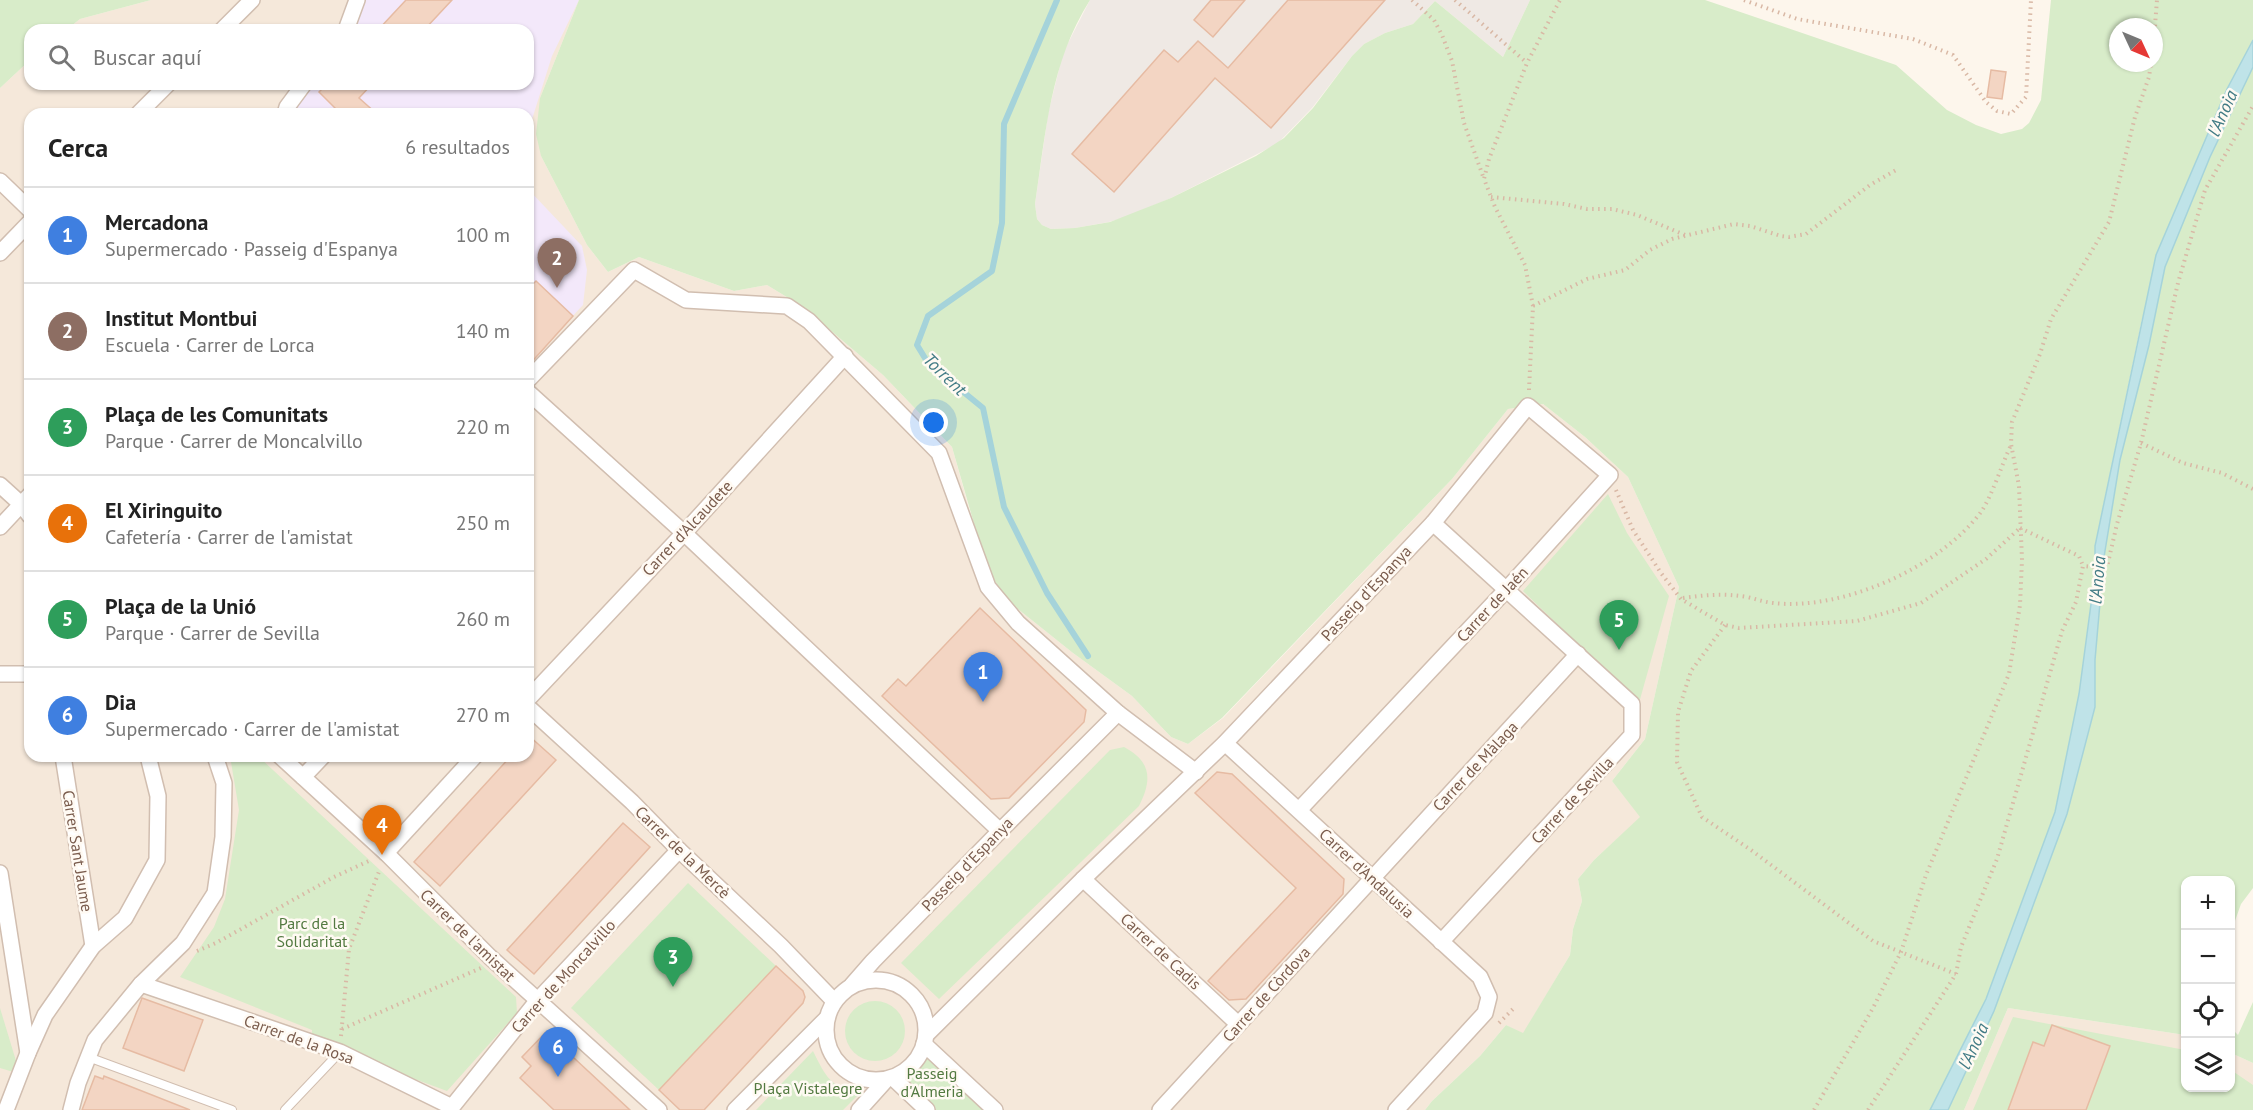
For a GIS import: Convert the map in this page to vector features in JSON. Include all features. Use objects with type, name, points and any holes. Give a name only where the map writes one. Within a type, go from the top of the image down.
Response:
[{"type":"street","points":[[228,24],[252,0]]},
{"type":"street","points":[[348,24],[357,0]]},
{"type":"street","points":[[144,108],[162,90]]},
{"type":"street","points":[[287,108],[300,90]]},
{"type":"street","points":[[0,181],[24,204]]},
{"type":"street","points":[[0,253],[24,228]]},
{"type":"street","points":[[534,374],[634,270],[686,300],[787,306],[809,321],[939,453],[988,587],[1018,623],[1118,713],[1196,772]]},
{"type":"street","name":"Carrer d'Alcaudete","points":[[534,693],[684,533],[844,356]]},
{"type":"street","points":[[534,397],[684,533],[1000,831]]},
{"type":"street","points":[[1528,406],[1610,475]]},
{"type":"street","name":"Passeig d'Espanya","points":[[859,1110],[889,1079],[912,1065],[925,1040],[1083,879],[1225,743],[1433,523],[1528,406]]},
{"type":"street","name":"Carrer de Jaén","points":[[1299,810],[1506,590],[1610,475]]},
{"type":"street","points":[[0,485],[24,503]]},
{"type":"street","points":[[0,527],[24,507]]},
{"type":"street","name":"Carrer de Sevilla","points":[[1433,523],[1632,704],[1632,735],[1441,942]]},
{"type":"street","name":"Carrer de Màlaga","points":[[1372,878],[1578,654]]},
{"type":"street","points":[[0,674],[24,673]]},
{"type":"street","name":"Carrer de la Mercè","points":[[534,712],[632,802],[679,850],[781,946],[834,1001]]},
{"type":"street","name":"Passeig d'Espanya","points":[[735,1110],[826,1018],[834,1001],[1118,713]]},
{"type":"street","name":"Carrer d'Andalusia","points":[[1225,743],[1480,977],[1489,997],[1485,1013],[1396,1110]]},
{"type":"street","name":"Carrer Sant Jaume","points":[[64,762],[93,946]]},
{"type":"street","points":[[6,1110],[45,1015],[93,946],[125,918],[157,860],[158,796],[150,762]]},
{"type":"street","points":[[71,1110],[78,1083],[95,1040],[141,984],[183,943],[215,893],[223,837],[224,783],[218,762]]},
{"type":"street","name":"Carrer de l'amistat","points":[[287,762],[386,853],[495,962],[659,1110]]},
{"type":"street","points":[[303,777],[317,762]]},
{"type":"street","points":[[386,853],[469,762]]},
{"type":"street","name":"Carrer de Moncalvillo","points":[[452,1107],[538,999],[679,850]]},
{"type":"street","points":[[0,873],[28,1053]]},
{"type":"street","name":"Carrer de Còrdova","points":[[1160,1110],[1372,878]]},
{"type":"street","name":"Carrer de Cadis","points":[[1083,879],[1238,1024]]},
{"type":"street","points":[[852,985],[883,980],[910,993],[920,1005],[925,1020],[925,1040],[995,1110]]},
{"type":"street","name":"Carrer de la Rosa","points":[[141,984],[340,1052],[452,1107]]},
{"type":"street","points":[[826,1018],[825,1035],[830,1052],[839,1066],[853,1076],[869,1081],[889,1079],[927,1110]]},
{"type":"lane","points":[[285,1110],[340,1052]]},
{"type":"lane","points":[[88,1057],[232,1110]]},
{"type":"path","points":[[1412,0],[1434,20],[1442,35],[1452,61],[1464,123],[1484,179],[1525,265],[1533,306],[1528,406]]},
{"type":"path","points":[[1455,0],[1527,63]]},
{"type":"path","points":[[1484,179],[1489,159],[1527,63],[1560,0]]},
{"type":"path","points":[[1744,0],[1797,19],[1912,39],[1953,55],[1986,102],[1997,111],[2011,114],[2026,98],[2031,0]]},
{"type":"path","points":[[2156,18],[2157,0]]},
{"type":"path","points":[[1814,1110],[1873,1008],[1901,952],[1926,875],[2008,674],[2020,605],[2022,560],[2019,486],[2011,444],[2012,422],[2040,354],[2051,319],[2109,222],[2135,117],[2150,72]]},
{"type":"path","points":[[2084,566],[2107,567],[2141,442],[2178,283],[2205,190],[2253,106]]},
{"type":"path","points":[[1533,306],[1587,279],[1625,270],[1663,242],[1687,235],[1734,224],[1750,225],[1781,236],[1806,234],[1870,185],[1898,169]]},
{"type":"path","points":[[1491,197],[1564,204],[1587,209],[1612,209],[1637,214],[1687,235]]},
{"type":"path","points":[[2141,442],[2183,463],[2222,472],[2253,489]]},
{"type":"path","points":[[1681,598],[1711,594],[1746,597],[1774,603],[1822,603],[1881,585],[1911,570],[1966,529],[1982,510],[2011,444]]},
{"type":"path","points":[[1610,475],[1632,530],[1681,598],[1725,625],[1739,628],[1857,621],[1921,603],[1986,560],[2019,528]]},
{"type":"path","points":[[1868,1110],[1956,974],[1961,947],[1997,859],[2062,631],[2076,602],[2084,566],[2079,556],[2019,528]]},
{"type":"path","points":[[1725,625],[1691,671],[1678,712],[1677,762],[1702,818],[1750,850],[1873,941],[1956,974]]},
{"type":"path","points":[[187,956],[216,943],[334,877],[386,853]]},
{"type":"path","points":[[340,1052],[349,949],[386,853]]},
{"type":"path","points":[[342,1029],[495,962]]},
{"type":"shaded area","points":[[151,0],[579,0],[540,98],[541,156],[587,245],[608,272],[639,257],[734,291],[767,285],[803,307],[883,375],[952,447],[986,569],[1008,601],[1132,696],[1171,737],[1188,744],[1223,718],[1452,479],[1508,409],[1543,404],[1585,437],[1628,477],[1679,587],[1645,739],[1612,781],[1641,817],[1594,860],[1578,879],[1582,901],[1573,929],[1570,955],[1523,1034],[1506,1025],[1480,1056],[1425,1110],[0,1110],[0,88],[24,66],[24,90],[534,90],[534,24],[74,24],[80,19]]},
{"type":"shaded area","points":[[357,0],[579,0],[552,56],[534,113],[534,108],[289,108],[300,90],[534,90],[534,24],[348,24]]},
{"type":"shaded area","points":[[1090,0],[1530,0],[1503,57],[1435,1],[1413,24],[1385,33],[1364,44],[1312,108],[1277,144],[1171,198],[1126,217],[1075,228],[1051,229],[1042,225],[1037,219],[1035,204],[1048,114],[1063,53]]},
{"type":"shaded area","points":[[534,195],[582,246],[587,270],[583,305],[534,358]]},
{"type":"shaded area","points":[[2008,1008],[2181,1034],[2181,1092],[2235,1092],[2235,1055],[2253,1063],[2253,1110],[1964,1110]]},
{"type":"green space","points":[[0,0],[151,0],[80,19],[74,24],[24,24],[24,66],[0,88]]},
{"type":"green space","points":[[579,0],[1090,0],[1066,48],[1058,73],[1047,124],[1035,204],[1037,219],[1042,225],[1051,229],[1075,228],[1110,222],[1171,198],[1256,156],[1284,138],[1313,108],[1352,56],[1364,44],[1385,33],[1413,24],[1435,1],[1503,57],[1530,0],[1705,0],[1896,65],[1947,110],[1976,125],[2001,134],[2022,129],[2029,123],[2041,100],[2051,0],[2253,0],[2253,40],[2227,89],[2142,319],[2095,546],[2095,573],[2079,694],[2055,812],[1986,999],[1930,1110],[1425,1110],[1480,1056],[1506,1025],[1523,1033],[1570,955],[1573,929],[1582,901],[1578,879],[1594,860],[1640,817],[1612,781],[1645,739],[1679,587],[1628,477],[1585,437],[1543,404],[1508,409],[1452,479],[1222,718],[1188,744],[1171,737],[1132,696],[1008,601],[987,569],[952,447],[883,375],[803,307],[767,285],[734,291],[639,257],[608,272],[587,245],[541,156],[536,134],[540,98]]},
{"type":"green space","points":[[2253,67],[2253,888],[2241,904],[2235,921],[2235,876],[2181,876],[2181,1034],[2008,1008],[1964,1110],[1948,1110],[1994,1011],[2067,814],[2095,707],[2095,660],[2104,557],[2120,460],[2149,345],[2165,267],[2210,157]]},
{"type":"green space","points":[[1608,494],[1627,533],[1669,596],[1639,703],[1523,591]]},
{"type":"green space","points":[[1124,747],[1140,759],[1147,772],[1146,788],[1139,806],[939,999],[901,963],[1110,750]]},
{"type":"green space","name":"Parc de la Solidaritat","points":[[231,762],[264,762],[516,997],[517,1013],[447,1091],[312,1041],[312,1030],[180,977],[214,927],[225,899],[239,810]]},
{"type":"green space","points":[[688,883],[776,966],[659,1090],[571,1008]]},
{"type":"green space","points":[[875,1001],[896,1010],[905,1031],[896,1052],[875,1061],[854,1052],[845,1031],[854,1010]]},
{"type":"green space","points":[[2253,1002],[2253,1063],[2235,1055],[2235,1032],[2238,1035]]},
{"type":"green space","points":[[0,1008],[20,1074],[0,1068]]},
{"type":"green space","points":[[2013,1017],[2181,1049],[2181,1092],[2235,1092],[2235,1073],[2253,1085],[2253,1110],[1973,1110]]},
{"type":"green space","name":"Plaça Vistalegre","points":[[813,1051],[829,1079],[857,1096],[843,1110],[756,1110]]},
{"type":"green space","name":"Passeig d'Almeria","points":[[931,1055],[987,1110],[936,1110],[906,1082]]},
{"type":"water","name":"l'Anoia","points":[[2253,40],[2253,67],[2210,157],[2165,267],[2149,345],[2120,460],[2104,557],[2095,660],[2095,707],[2067,814],[1994,1011],[1948,1110],[1930,1110],[1986,999],[2055,812],[2079,694],[2095,574],[2095,546],[2156,255],[2227,89]]},
{"type":"building","points":[[406,0],[452,0],[430,24],[384,24]]},
{"type":"building","points":[[1211,0],[1245,0],[1213,37],[1194,20]]},
{"type":"building","points":[[1288,0],[1385,0],[1271,128],[1215,78],[1114,192],[1072,154],[1164,50],[1178,62],[1198,41],[1228,68]]},
{"type":"building","points":[[1991,70],[2006,72],[2002,99],[1987,97]]},
{"type":"building","points":[[321,90],[366,90],[359,98],[370,108],[335,108],[319,92]]},
{"type":"building","points":[[536,281],[573,316],[534,359],[534,283]]},
{"type":"building","points":[[980,608],[1086,710],[1084,722],[1009,798],[991,799],[882,696],[898,679],[906,686]]},
{"type":"building","points":[[534,740],[556,760],[440,886],[414,862],[506,762],[534,762]]},
{"type":"building","points":[[1217,772],[1232,774],[1344,879],[1343,894],[1246,999],[1229,1000],[1208,981],[1296,888],[1195,793]]},
{"type":"building","points":[[623,823],[650,847],[534,974],[507,950]]},
{"type":"building","points":[[776,966],[803,991],[805,997],[803,1003],[704,1110],[680,1110],[659,1090]]},
{"type":"building","points":[[142,998],[203,1020],[184,1071],[123,1048]]},
{"type":"building","points":[[2052,1025],[2110,1046],[2086,1110],[2008,1110],[2033,1042],[2044,1046]]},
{"type":"building","points":[[546,1032],[630,1110],[554,1110],[520,1078],[531,1066],[522,1057]]},
{"type":"building","points":[[95,1076],[103,1079],[104,1076],[190,1110],[82,1110]]},
{"type":"waterway","name":"Torrent","points":[[1057,0],[1004,124],[1002,223],[992,271],[928,316],[917,345],[928,363],[983,408],[1004,507],[1047,593],[1088,656]]},
{"type":"place","name":"Institut Montbui","points":[[557,288]]},
{"type":"place","name":"Plaça de la Unió","points":[[1619,650]]},
{"type":"place","name":"Mercadona","points":[[983,702]]},
{"type":"place","name":"El Xiringuito","points":[[382,855]]},
{"type":"place","name":"Plaça de les Comunitats","points":[[673,987]]},
{"type":"place","name":"Dia","points":[[558,1077]]}]
